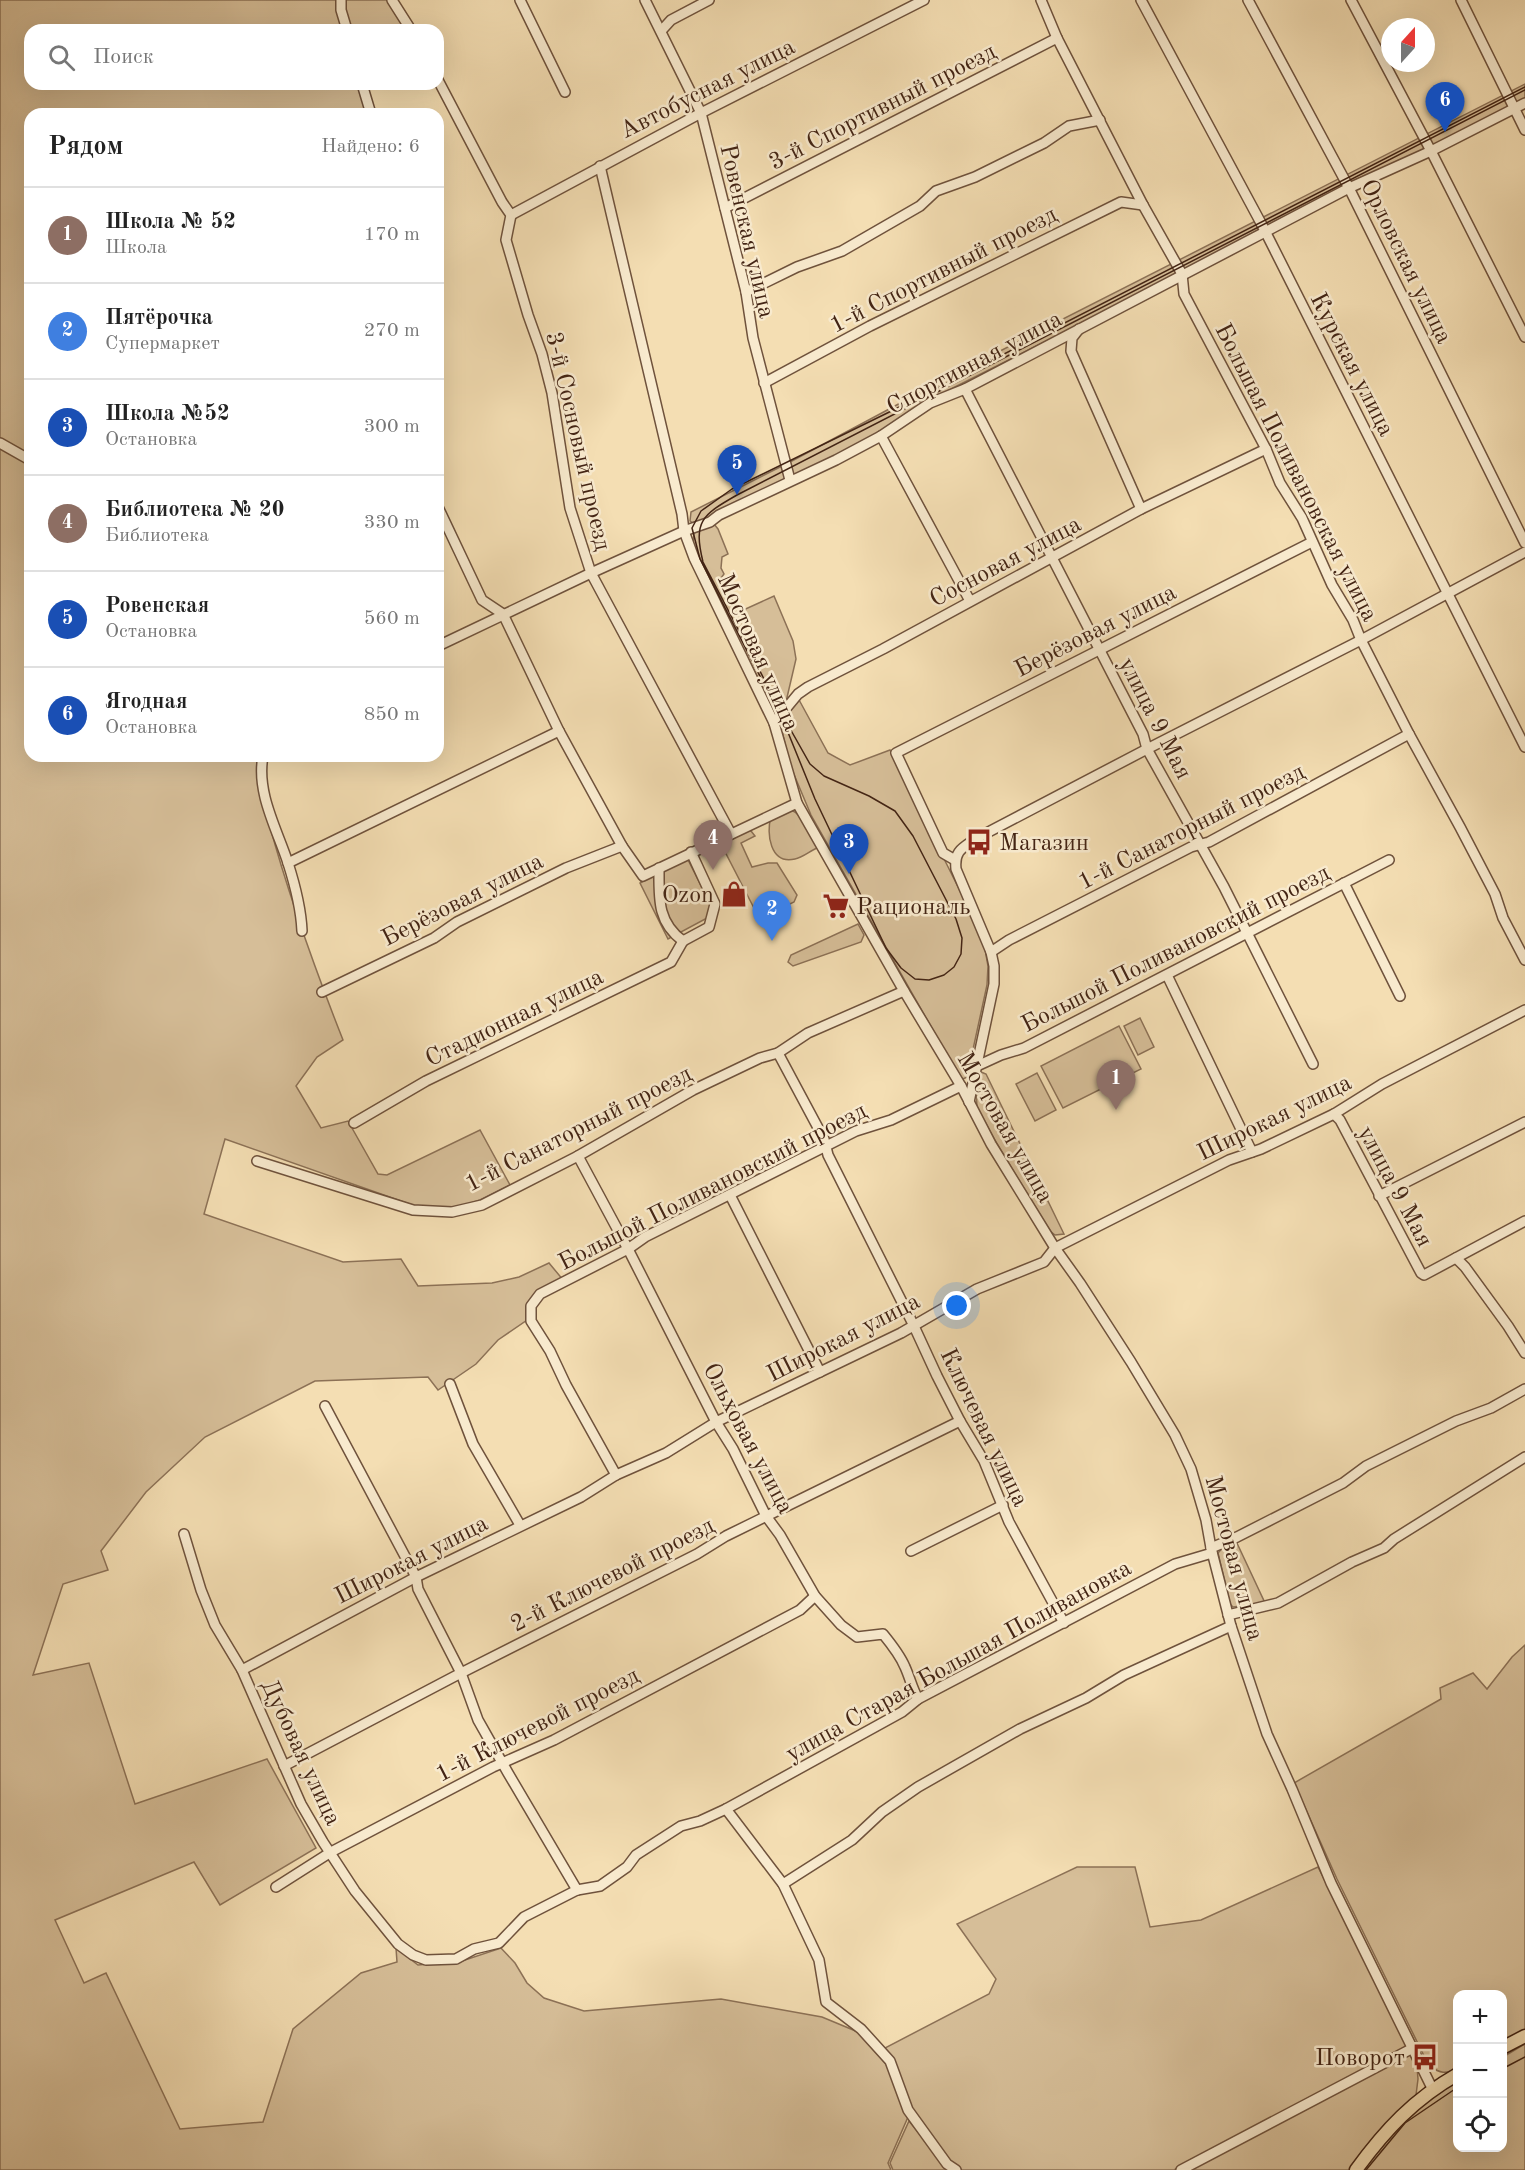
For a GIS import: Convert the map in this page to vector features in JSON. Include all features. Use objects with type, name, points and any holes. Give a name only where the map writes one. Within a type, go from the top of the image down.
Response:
[{"type":"main road","points":[[1507,2046],[1525,2036]]},
{"type":"main road","points":[[1356,2170],[1400,2116],[1432,2088],[1453,2077]]},
{"type":"street","points":[[341,0],[345,24]]},
{"type":"street","points":[[392,0],[407,24]]},
{"type":"street","points":[[520,0],[565,92]]},
{"type":"street","name":"Ровенская улица","points":[[645,0],[700,113],[746,292],[753,338],[764,383],[790,480]]},
{"type":"street","points":[[661,31],[671,20],[709,0]]},
{"type":"street","name":"Автобусная улица","points":[[511,214],[700,113],[924,0]]},
{"type":"street","name":"Большая Поливановская улица","points":[[1041,0],[1057,38],[1143,205],[1182,274],[1184,294],[1266,449],[1280,483],[1302,518],[1332,585],[1353,620],[1360,640],[1495,894],[1503,918],[1525,960]]},
{"type":"street","name":"Курская улица","points":[[1141,0],[1266,233],[1525,747]]},
{"type":"street","name":"Орловская улица","points":[[1248,0],[1349,188],[1525,543]]},
{"type":"street","points":[[1351,0],[1431,150],[1525,337]]},
{"type":"street","points":[[1461,0],[1525,130]]},
{"type":"street","name":"3-й Спортивный проезд","points":[[725,207],[1057,38]]},
{"type":"street","points":[[364,90],[369,108]]},
{"type":"street","points":[[443,90],[502,202],[511,214]]},
{"type":"street","name":"Спортивная улица","points":[[444,643],[591,573],[684,531],[710,522],[719,515],[790,480],[836,460],[881,436],[930,403],[965,388],[1349,188],[1525,103]]},
{"type":"street","points":[[746,292],[797,267],[842,251],[920,206],[936,191],[975,177],[1044,143],[1069,126],[1100,120]]},
{"type":"street","name":"Мостовая улица","points":[[600,166],[682,514],[684,531],[694,558],[774,723],[797,803],[961,1086],[991,1144],[1175,1435],[1191,1469],[1206,1520],[1211,1550],[1231,1626],[1267,1734],[1331,1883],[1432,2088]]},
{"type":"street","name":"1-й Спортивный проезд","points":[[764,383],[880,320],[1122,202],[1143,205]]},
{"type":"street","name":"3-й Сосновый проезд","points":[[511,214],[506,240],[552,393],[570,508],[591,573],[731,834]]},
{"type":"street","points":[[1081,328],[1072,338],[1071,351],[1141,509]]},
{"type":"street","name":"улица 9 Мая","points":[[965,388],[1143,734],[1147,749],[1224,887],[1313,1064]]},
{"type":"street","points":[[881,436],[970,601]]},
{"type":"street","points":[[0,443],[24,457]]},
{"type":"street","name":"Сосновая улица","points":[[774,723],[798,694],[808,687],[1141,509],[1266,449]]},
{"type":"street","points":[[444,520],[482,600],[503,614],[559,731],[622,846],[642,876],[797,803]]},
{"type":"street","name":"Берёзовая улица","points":[[956,864],[943,853],[896,753],[1312,542]]},
{"type":"street","points":[[969,1102],[994,984],[994,966],[991,952],[956,864],[959,851],[977,838],[1525,552]]},
{"type":"street","points":[[288,863],[559,731]]},
{"type":"street","name":"1-й Санаторный проезд","points":[[991,952],[1009,940],[1191,847],[1209,842],[1409,734]]},
{"type":"street","points":[[262,762],[264,795],[288,863],[301,911],[302,931]]},
{"type":"street","name":"Берёзовая улица","points":[[322,992],[434,938],[457,922],[566,868],[622,846]]},
{"type":"street","points":[[659,868],[659,897],[662,913],[671,932],[683,941],[710,927],[715,904],[691,852]]},
{"type":"street","name":"Большой Поливановский проезд","points":[[977,1066],[1001,1054],[1024,1048],[1389,860]]},
{"type":"street","points":[[1344,883],[1401,996]]},
{"type":"street","name":"Стадионная улица","points":[[354,1123],[426,1081],[671,962],[683,941]]},
{"type":"street","points":[[1167,975],[1252,1152]]},
{"type":"street","name":"1-й Санаторный проезд","points":[[257,1161],[413,1210],[452,1212],[482,1204],[578,1156],[693,1090],[760,1058],[778,1053],[808,1034],[904,991]]},
{"type":"street","name":"Широкая улица","points":[[243,1670],[416,1577],[581,1497],[616,1475],[666,1453],[716,1422],[901,1333],[977,1290],[1044,1262],[1055,1248],[1229,1160],[1252,1152],[1334,1114],[1382,1084],[1525,1010]]},
{"type":"street","name":"Ключевая улица","points":[[778,1053],[960,1421],[984,1461],[1020,1542],[1064,1623]]},
{"type":"street","name":"Большой Поливановский проезд","points":[[616,1475],[566,1385],[550,1351],[531,1321],[531,1306],[540,1294],[856,1131],[891,1120],[961,1086]]},
{"type":"street","name":"улица 9 Мая","points":[[1334,1114],[1340,1120],[1421,1273],[1424,1275],[1456,1258]]},
{"type":"street","points":[[1379,1196],[1525,1122]]},
{"type":"street","name":"Ольховая улица","points":[[578,1156],[716,1422],[734,1449],[766,1516],[780,1535],[815,1596],[841,1625],[857,1636],[884,1634],[905,1667],[918,1699]]},
{"type":"street","points":[[730,1196],[820,1372]]},
{"type":"street","points":[[1525,1221],[1493,1236],[1456,1258],[1465,1267],[1525,1353]]},
{"type":"street","points":[[450,1384],[473,1444],[520,1525]]},
{"type":"street","name":"улица Старая Большая Поливановка","points":[[426,1960],[456,1959],[474,1949],[499,1943],[524,1917],[578,1890],[600,1886],[627,1867],[636,1855],[681,1826],[700,1821],[726,1809],[902,1712],[918,1699],[1176,1564],[1211,1550],[1343,1483],[1366,1467],[1456,1421],[1491,1408],[1525,1389]]},
{"type":"street","points":[[325,1406],[416,1577],[418,1589],[460,1673],[478,1720],[578,1890]]},
{"type":"street","name":"2-й Ключевой проезд","points":[[284,1766],[460,1673],[697,1554],[726,1536],[960,1421]]},
{"type":"street","points":[[1228,1615],[1278,1603],[1352,1562],[1384,1548],[1394,1539],[1525,1457]]},
{"type":"street","points":[[911,1551],[1003,1505]]},
{"type":"street","name":"Дубовая улица","points":[[184,1534],[201,1590],[215,1625],[243,1670],[301,1804],[355,1891],[398,1944],[412,1955],[426,1960]]},
{"type":"street","name":"1-й Ключевой проезд","points":[[276,1887],[331,1852],[554,1740],[800,1610],[815,1596]]},
{"type":"street","points":[[783,1884],[852,1840],[882,1812],[918,1787],[1020,1729],[1086,1698],[1124,1676],[1231,1626]]},
{"type":"street","points":[[726,1809],[783,1884],[819,1960],[826,2002],[861,2029],[890,2061],[908,2110],[947,2164],[956,2170]]},
{"type":"street","points":[[1181,2170],[1413,2048]]},
{"type":"shaded area","points":[[0,0],[339,0],[345,24],[24,24],[24,90],[364,90],[368,108],[24,108],[24,762],[258,762],[259,790],[285,878],[322,987],[343,1040],[317,1057],[296,1086],[321,1128],[348,1121],[378,1174],[387,1175],[480,1130],[510,1185],[480,1200],[452,1209],[418,1207],[225,1139],[204,1214],[343,1262],[401,1259],[418,1286],[492,1283],[519,1277],[549,1263],[564,1281],[539,1293],[530,1318],[498,1340],[476,1364],[438,1390],[428,1377],[315,1381],[205,1437],[146,1492],[101,1551],[108,1570],[63,1584],[33,1675],[89,1663],[135,1804],[267,1759],[316,1848],[220,1905],[194,1862],[55,1920],[84,1983],[106,1973],[180,2129],[263,2122],[293,2029],[361,1973],[397,1962],[396,1948],[418,1965],[462,1961],[501,1948],[515,1963],[527,1983],[544,1998],[584,2011],[721,1999],[822,2017],[858,2032],[886,2064],[908,2117],[888,2163],[891,2170],[0,2170]]},
{"type":"shaded area","points":[[343,0],[389,0],[403,24],[349,24]]},
{"type":"shaded area","points":[[1525,84],[1525,101],[929,400],[880,434],[696,525],[690,521],[691,512],[951,376]]},
{"type":"shaded area","points":[[714,524],[728,554],[722,557],[721,568],[724,574],[721,578],[739,612],[774,596],[793,641],[796,659],[785,706],[776,714],[697,557],[693,544],[694,533]]},
{"type":"shaded area","points":[[798,698],[828,753],[850,765],[890,750],[963,897],[985,949],[988,966],[987,985],[967,1077],[963,1079],[959,1076],[811,815],[790,765],[781,727],[788,710]]},
{"type":"shaded area","points":[[787,809],[802,819],[817,848],[795,859],[787,860],[775,853],[769,831],[771,817]]},
{"type":"shaded area","points":[[745,830],[751,831],[755,836],[741,843],[752,867],[777,863],[797,895],[794,902],[766,916],[756,912],[720,842]]},
{"type":"shaded area","points":[[687,858],[712,907],[709,917],[668,939],[640,883]]},
{"type":"shaded area","points":[[858,924],[864,935],[861,942],[793,966],[788,962],[791,955]]},
{"type":"shaded area","points":[[1140,1018],[1154,1047],[1138,1055],[1124,1026]]},
{"type":"shaded area","points":[[1119,1026],[1141,1069],[1063,1108],[1041,1066]]},
{"type":"shaded area","points":[[981,1072],[986,1074],[1064,1234],[1055,1235],[1050,1231],[977,1107],[976,1089]]},
{"type":"shaded area","points":[[1037,1073],[1056,1110],[1035,1121],[1016,1084]]},
{"type":"shaded area","points":[[1236,1541],[1265,1603],[1233,1607],[1230,1604],[1218,1553],[1225,1545]]},
{"type":"shaded area","points":[[1525,1645],[1525,2032],[1507,2042],[1507,1990],[1453,1990],[1453,2070],[1443,2072],[1429,2066],[1337,1879],[1294,1783],[1441,1699],[1440,1688],[1473,1673],[1487,1689],[1512,1657]]},
{"type":"shaded area","points":[[1077,1867],[1135,1867],[1150,1927],[1201,1920],[1318,1867],[1408,2047],[1174,2170],[960,2170],[947,2159],[925,2131],[906,2098],[883,2049],[989,1994],[996,1979],[957,1924]]},
{"type":"shaded area","points":[[1525,2044],[1525,2170],[1361,2170],[1416,2111],[1453,2084],[1453,2152],[1507,2152],[1507,2055]]},
{"type":"shaded area","points":[[1409,2053],[1417,2067],[1416,2095],[1371,2141],[1350,2170],[1189,2170]]},
{"type":"shaded area","points":[[909,2121],[950,2170],[893,2170],[890,2163]]},
{"type":"tram line","points":[[1525,87],[922,396],[732,489],[701,511],[692,528],[700,559],[785,725],[815,799],[886,948],[901,968],[915,979],[929,980],[944,975],[954,967],[961,954],[962,938],[956,919],[913,836],[895,811],[869,796],[824,776],[810,764],[703,562],[699,537],[703,521],[708,514],[737,495],[1525,90]]},
{"type":"tram line","points":[[1507,2066],[1525,2057]]},
{"type":"tram line","points":[[1366,2170],[1405,2123],[1453,2090]]},
{"type":"place","name":"Ягодная","points":[[1445,132]]},
{"type":"place","name":"Ровенская","points":[[737,495]]},
{"type":"place","name":"Магазин","points":[[979,842]]},
{"type":"place","name":"Библиотека № 20","points":[[713,870]]},
{"type":"place","name":"Школа №52","points":[[849,874]]},
{"type":"place","name":"Ozon","points":[[734,894]]},
{"type":"place","name":"Рациональ","points":[[836,906]]},
{"type":"place","name":"Пятёрочка","points":[[772,941]]},
{"type":"place","name":"Школа № 52","points":[[1116,1110]]},
{"type":"place","name":"Поворот","points":[[1425,2057]]}]
